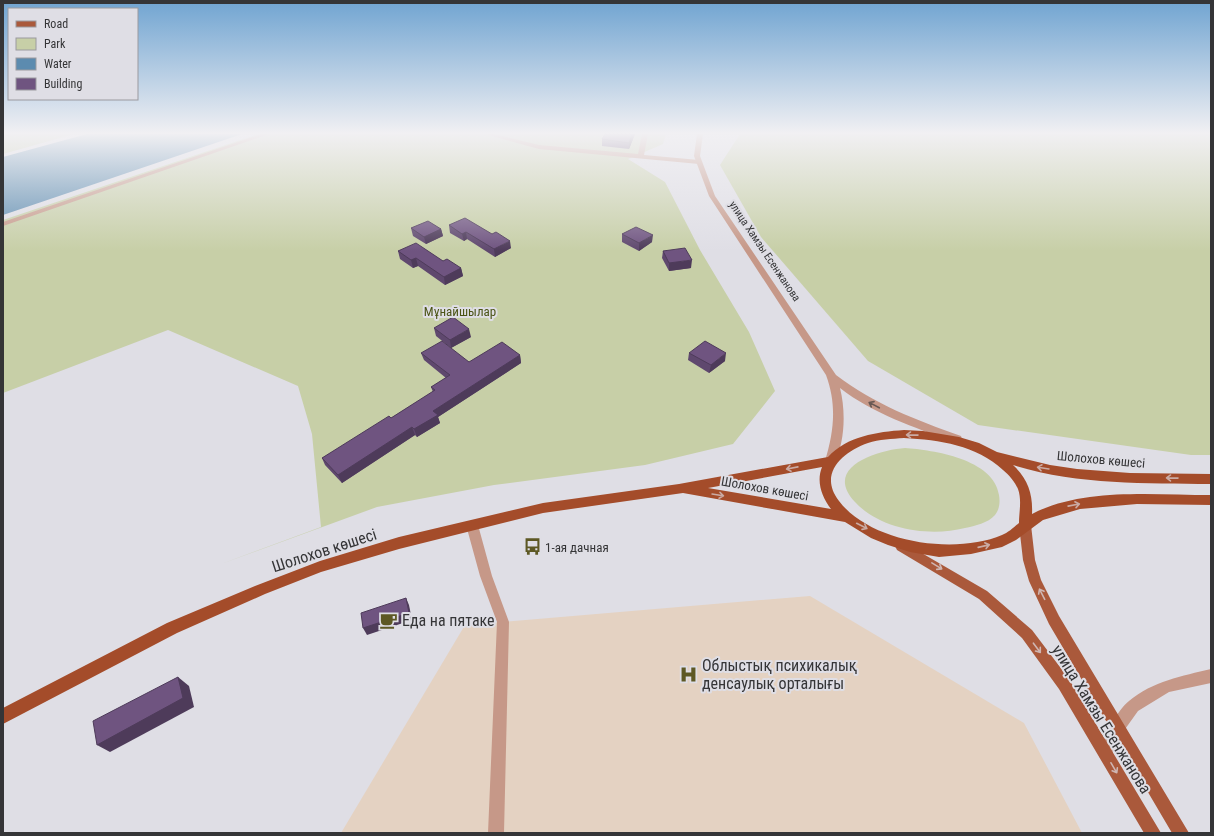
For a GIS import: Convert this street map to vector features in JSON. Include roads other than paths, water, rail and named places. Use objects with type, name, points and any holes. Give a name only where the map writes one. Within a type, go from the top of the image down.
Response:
[{"type":"highway","points":[[1025,525],[1025,493],[1018,478],[1006,465],[991,453],[975,446],[948,438],[925,435],[901,435],[877,437],[855,443],[843,450],[830,461],[825,477],[826,488],[832,502],[845,517],[878,534],[922,548],[938,551],[959,550],[983,546],[1004,540],[1016,534],[1025,525],[1038,516],[1063,508],[1094,501],[1211,500]]},
{"type":"highway","name":"Шолохов көшесі","points":[[991,453],[1031,466],[1073,472],[1141,478],[1211,479]]},
{"type":"highway","name":"Шолохов көшесі","points":[[3,716],[172,628],[260,590],[328,564],[400,543],[543,508],[679,489],[830,461]]},
{"type":"highway","name":"Шолохов көшесі","points":[[679,489],[845,517]]},
{"type":"main road","name":"улица Хамзы Есенжанова","points":[[1025,525],[1029,560],[1035,581],[1054,620],[1182,833]]},
{"type":"main road","name":"улица Хамзы Есенжанова","points":[[878,534],[983,595],[1027,634],[1064,684],[1153,833]]},
{"type":"street","points":[[3,224],[152,173]]},
{"type":"street","name":"улица Хамзы Есенжанова","points":[[703,173],[712,196],[831,375]]},
{"type":"street","points":[[831,375],[860,398],[885,411],[975,446]]},
{"type":"street","points":[[830,461],[838,437],[840,401],[831,375]]},
{"type":"street","points":[[472,525],[486,576],[503,622],[496,833]]},
{"type":"street","points":[[1105,753],[1118,727],[1133,706],[1166,686],[1211,676]]},
{"type":"water","points":[[3,173],[127,173],[3,215]]},
{"type":"place","name":"1-ая дачная","points":[[532,547]]},
{"type":"place","name":"Еда на пятаке","points":[[389,620]]},
{"type":"place","name":"Облыстық психикалық денсаулық орталығы","points":[[689,674]]},
{"type":"park label","name":"Мұнайшылар","points":[[460,311]]}]
